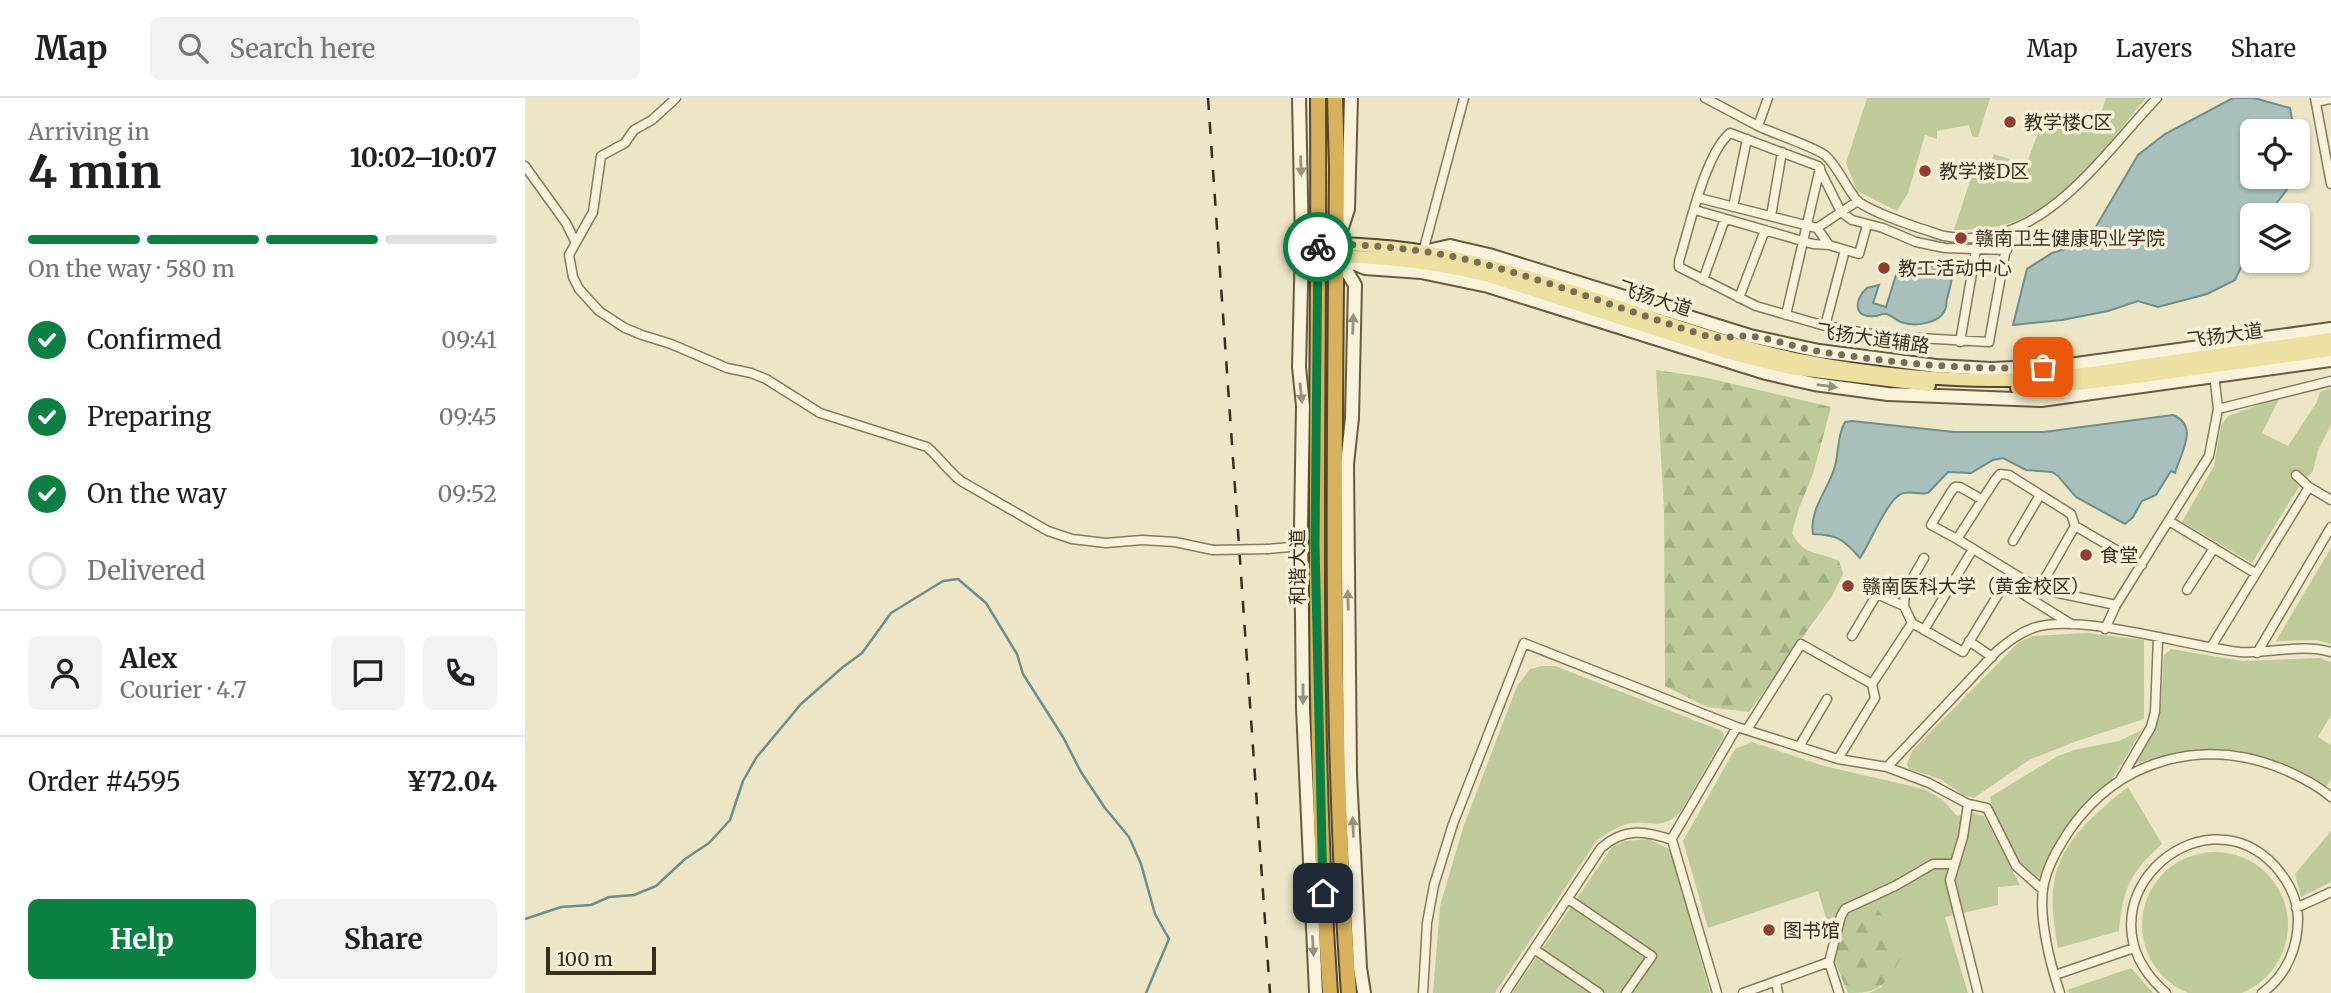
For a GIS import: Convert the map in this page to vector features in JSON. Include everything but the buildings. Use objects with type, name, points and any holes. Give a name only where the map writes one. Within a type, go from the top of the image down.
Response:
[{"type":"highway","name":"和谐大道","points":[[1318,98],[1310,250],[1317,709],[1323,893],[1330,993]]},
{"type":"highway","name":"和谐大道","points":[[1335,98],[1336,705],[1342,897],[1349,993]]},
{"type":"main road","name":"飞扬大道","points":[[1310,250],[1423,252],[1494,267],[1711,337],[1794,358],[1833,366],[1934,377],[2031,379],[2149,365],[2213,366],[2296,344],[2329,332]]},
{"type":"main road","name":"飞扬大道","points":[[1337,250],[1454,267],[1729,353],[1790,368],[1934,386],[2027,388],[2129,378],[2331,350]]},
{"type":"street","points":[[676,98],[652,120],[634,130],[625,143],[601,156],[593,212],[569,255],[573,277],[579,289],[599,311],[625,328],[727,368],[751,373],[820,413],[927,447],[940,458],[949,472],[961,481],[1048,531],[1072,540],[1175,542],[1213,550],[1303,545]]},
{"type":"street","points":[[1299,98],[1310,250],[1299,367],[1303,406],[1303,708],[1316,993]]},
{"type":"street","points":[[1351,98],[1348,209],[1337,250],[1355,285]]},
{"type":"street","points":[[1423,252],[1464,98]]},
{"type":"street","points":[[1705,98],[1758,126],[1823,153],[1837,167],[1858,201],[1898,221],[1945,236],[1978,237],[2009,231],[2045,212],[2078,186],[2157,98]]},
{"type":"street","points":[[1758,126],[1768,98]]},
{"type":"street","points":[[2331,99],[2316,100],[2331,184]]},
{"type":"street","points":[[2007,250],[1976,250],[1916,242],[1883,228],[1852,220],[1841,212],[1820,169],[1730,133],[1721,140],[1709,166],[1679,267],[1756,306],[1825,326],[1883,336],[1989,342],[2007,250],[2009,231]]},
{"type":"street","points":[[1733,207],[1747,139]]},
{"type":"street","points":[[1771,216],[1782,152]]},
{"type":"street","points":[[525,166],[566,223],[575,241]]},
{"type":"street","points":[[1786,315],[1820,169]]},
{"type":"street","points":[[1699,198],[1817,228],[1829,245]]},
{"type":"street","points":[[1817,228],[1858,201]]},
{"type":"street","points":[[1695,210],[1803,242],[1829,245],[1859,254],[1867,225]]},
{"type":"street","points":[[1703,281],[1725,219]]},
{"type":"street","points":[[1739,298],[1765,230]]},
{"type":"street","name":"飞扬大道辅路","points":[[1423,252],[1450,246],[1489,255],[1750,336],[1803,348],[1937,366],[1991,369],[2062,366],[2329,332]]},
{"type":"street","points":[[1337,250],[1364,268],[1442,275],[1488,286],[1766,373],[1814,384],[1888,394],[2041,400],[2104,393],[2213,366],[2331,360]]},
{"type":"street","points":[[1825,326],[1845,250]]},
{"type":"street","points":[[1960,341],[1976,250]]},
{"type":"street","points":[[1364,268],[1355,285],[1352,418],[1347,464],[1350,775],[1359,955],[1364,993]]},
{"type":"street","points":[[1711,337],[1750,336]]},
{"type":"street","points":[[1683,338],[1713,358]]},
{"type":"street","points":[[1803,348],[1833,366]]},
{"type":"street","points":[[2276,357],[2312,363]]},
{"type":"street","points":[[2114,360],[2149,365]]},
{"type":"street","points":[[2031,379],[2062,366]]},
{"type":"street","points":[[2105,629],[2116,605],[2209,456],[2218,409],[2213,366]]},
{"type":"street","points":[[1766,373],[1790,368]]},
{"type":"street","points":[[1852,377],[1888,394]]},
{"type":"street","points":[[2104,393],[2129,378]]},
{"type":"street","points":[[2218,409],[2331,381]]},
{"type":"street","points":[[1957,539],[2000,474],[2008,475],[2071,514],[2075,526],[2142,565]]},
{"type":"street","points":[[2296,475],[2309,487],[2331,500]]},
{"type":"street","points":[[1981,499],[1955,487],[1931,525],[2039,589],[2116,605]]},
{"type":"street","points":[[2211,647],[2309,487]]},
{"type":"street","points":[[2013,541],[2040,495]]},
{"type":"street","points":[[2169,521],[2255,573]]},
{"type":"street","points":[[2039,589],[2075,526]]},
{"type":"street","points":[[2257,653],[2331,527]]},
{"type":"street","points":[[2187,590],[2214,548]]},
{"type":"street","points":[[1924,630],[1973,549]]},
{"type":"street","points":[[1924,558],[1905,591],[1904,606],[1912,623],[1962,652],[2005,583],[2071,624]]},
{"type":"street","points":[[1852,636],[1877,594],[1904,606]]},
{"type":"street","points":[[1838,759],[1875,698],[1873,684],[1912,623]]},
{"type":"street","points":[[1887,767],[1992,657],[2014,637],[2035,627],[2071,624],[2257,653],[2308,648],[2331,652]]},
{"type":"street","points":[[2119,781],[2151,727],[2155,712],[2158,638]]},
{"type":"street","points":[[1969,641],[1992,657]]},
{"type":"street","points":[[1423,993],[1427,923],[1434,885],[1453,824],[1524,643],[1737,727],[1838,759],[1887,767],[1929,783],[1968,804],[1987,808],[2016,866],[2043,890]]},
{"type":"street","points":[[1748,729],[1801,644],[1873,684]]},
{"type":"street","points":[[1799,747],[1827,698]]},
{"type":"street","points":[[1717,993],[1671,840],[1737,727]]},
{"type":"street","points":[[2060,993],[2044,927],[2043,890],[2048,869],[2080,816],[2119,781],[2150,765],[2198,753],[2267,763],[2330,792]]},
{"type":"street","points":[[1968,804],[1963,837],[1950,880],[1978,993]]},
{"type":"street","points":[[1505,993],[1601,848],[1618,835],[1649,832],[1671,840]]},
{"type":"street","points":[[2166,993],[2152,981],[2140,964],[2134,948],[2131,924],[2133,903],[2141,884],[2153,867],[2169,854],[2187,845],[2209,840],[2250,848],[2268,859],[2283,875],[2293,894],[2297,937],[2291,957],[2280,976],[2262,993]]},
{"type":"street","points":[[1839,993],[1829,962],[1845,909],[1895,887],[1933,864],[1954,864]]},
{"type":"street","points":[[2296,908],[2331,892]]},
{"type":"street","points":[[1568,899],[1652,956],[1626,993]]},
{"type":"street","points":[[2055,975],[2134,948]]},
{"type":"street","points":[[1534,949],[1599,993]]},
{"type":"street","points":[[1743,993],[1829,962]]},
{"type":"street","points":[[1776,981],[1778,993]]},
{"type":"green space","points":[[1867,98],[1990,98],[1978,137],[1972,136],[1969,125],[1937,131],[1937,139],[1925,135],[1908,193],[1897,211],[1857,191],[1846,163]]},
{"type":"green space","points":[[2106,98],[2146,98],[2068,188],[2029,215],[2007,224],[1954,230],[1976,162],[1990,165],[1994,154],[2009,159],[2006,172],[2021,178],[2045,115],[2091,129]]},
{"type":"green space","points":[[1656,370],[1703,377],[1831,407],[1813,474],[1792,533],[1807,550],[1839,561],[1843,574],[1832,596],[1749,712],[1707,707],[1665,686],[1664,509]]},
{"type":"green space","points":[[2331,388],[2331,425],[2318,450],[2313,471],[2299,487],[2252,563],[2182,522],[2214,466],[2221,426],[2228,416],[2280,397],[2262,433],[2288,446],[2317,402],[2320,392]]},
{"type":"green space","points":[[2331,548],[2331,644],[2316,640],[2276,641]]},
{"type":"green space","points":[[2087,633],[2144,640],[2144,719],[2029,760],[1974,798],[1963,795],[1940,779],[1909,769],[1907,764],[1912,751],[2019,642],[2033,636]]},
{"type":"green space","points":[[2171,649],[2242,661],[2320,658],[2331,662],[2331,715],[2318,737],[2331,745],[2331,778],[2326,788],[2280,764],[2234,752],[2187,752],[2136,764],[2134,757],[2160,717],[2164,655]]},
{"type":"green space","points":[[1555,666],[1722,731],[1724,736],[1680,813],[1662,823],[1633,823],[1623,826],[1597,840],[1495,993],[1433,993],[1440,906],[1463,828],[1517,686],[1530,669]]},
{"type":"green space","points":[[2142,730],[2112,780],[2077,812],[2061,833],[2039,877],[2029,876],[2005,838],[1990,797],[2056,757],[2074,750],[2119,741]]},
{"type":"green space","points":[[1752,742],[1824,766],[1924,789],[1942,799],[1957,816],[1973,813],[1984,816],[2020,885],[1998,887],[1998,905],[1945,917],[1968,993],[1869,993],[1882,987],[1841,905],[1830,931],[1818,891],[1708,928],[1683,841],[1735,749]]},
{"type":"green space","points":[[2128,787],[2162,844],[2142,864],[2130,882],[2123,903],[2119,931],[2058,948],[2053,916],[2053,891],[2064,854],[2082,829]]},
{"type":"green space","points":[[2331,831],[2331,882],[2301,897],[2295,874]]},
{"type":"green space","points":[[1649,839],[1671,850],[1710,993],[1512,993],[1612,847],[1625,841]]},
{"type":"green space","points":[[2201,854],[2229,854],[2255,864],[2267,873],[2276,885],[2286,911],[2286,939],[2276,965],[2267,977],[2255,986],[2236,994],[2194,994],[2175,986],[2163,977],[2154,965],[2144,939],[2144,911],[2154,885],[2163,873],[2175,864]]},
{"type":"green space","points":[[1863,904],[1875,908],[1891,932],[1900,960],[1885,982],[1868,992],[1848,993],[1835,962],[1830,931],[1841,905]]},
{"type":"green space","points":[[2131,968],[2153,993],[2069,993],[2067,990]]},
{"type":"water","points":[[2233,98],[2254,98],[2290,108],[2292,119],[2240,119],[2240,189],[2288,189],[2276,203],[2240,203],[2240,269],[2235,280],[2207,294],[2158,307],[2138,301],[2108,311],[2062,320],[2013,325],[2027,269],[2052,253],[2087,242],[2138,155],[2165,134]]},
{"type":"water","points":[[1937,265],[1950,266],[1952,275],[1946,309],[1932,321],[1913,324],[1901,322],[1886,314],[1868,316],[1859,311],[1858,302],[1867,288],[1879,285],[1873,303],[1886,307],[1897,272]]},
{"type":"water","points":[[2173,415],[2181,420],[2187,433],[2175,473],[2171,471],[2156,495],[2142,501],[2133,517],[2125,524],[2076,497],[2052,472],[2026,470],[2003,458],[1993,460],[1971,473],[1948,472],[1928,493],[1901,494],[1885,512],[1860,558],[1840,540],[1813,534],[1814,516],[1835,466],[1839,438],[1845,422],[1954,432],[2044,432]]},
{"type":"waterway","points":[[525,919],[561,907],[591,905],[609,897],[634,895],[656,886],[685,859],[709,843],[730,820],[743,781],[756,758],[801,704],[862,653],[891,613],[943,581],[958,579],[986,603],[1017,654],[1023,674],[1063,737],[1081,772],[1129,837],[1141,864],[1155,914],[1169,939],[1146,993]]},
{"type":"railway","points":[[1208,98],[1270,993]]},
{"type":"way so far","points":[[1318,247],[1318,244],[1336,244],[1457,258],[1546,283],[1711,337],[1750,336],[1819,351],[1937,366],[1991,369],[2043,367]]},
{"type":"place","name":"教学楼C区","points":[[2010,122]]},
{"type":"place","name":"教学楼D区","points":[[1925,171]]},
{"type":"place","name":"赣南卫生健康职业学院","points":[[1961,238]]},
{"type":"place","name":"教工活动中心","points":[[1884,268]]},
{"type":"place","name":"食堂","points":[[2086,555]]},
{"type":"place","name":"赣南医科大学（黄金校区）","points":[[1848,586]]},
{"type":"place","name":"图书馆","points":[[1769,930]]},
{"type":"route","points":[[1318,247],[1315,544],[1323,893]]}]
